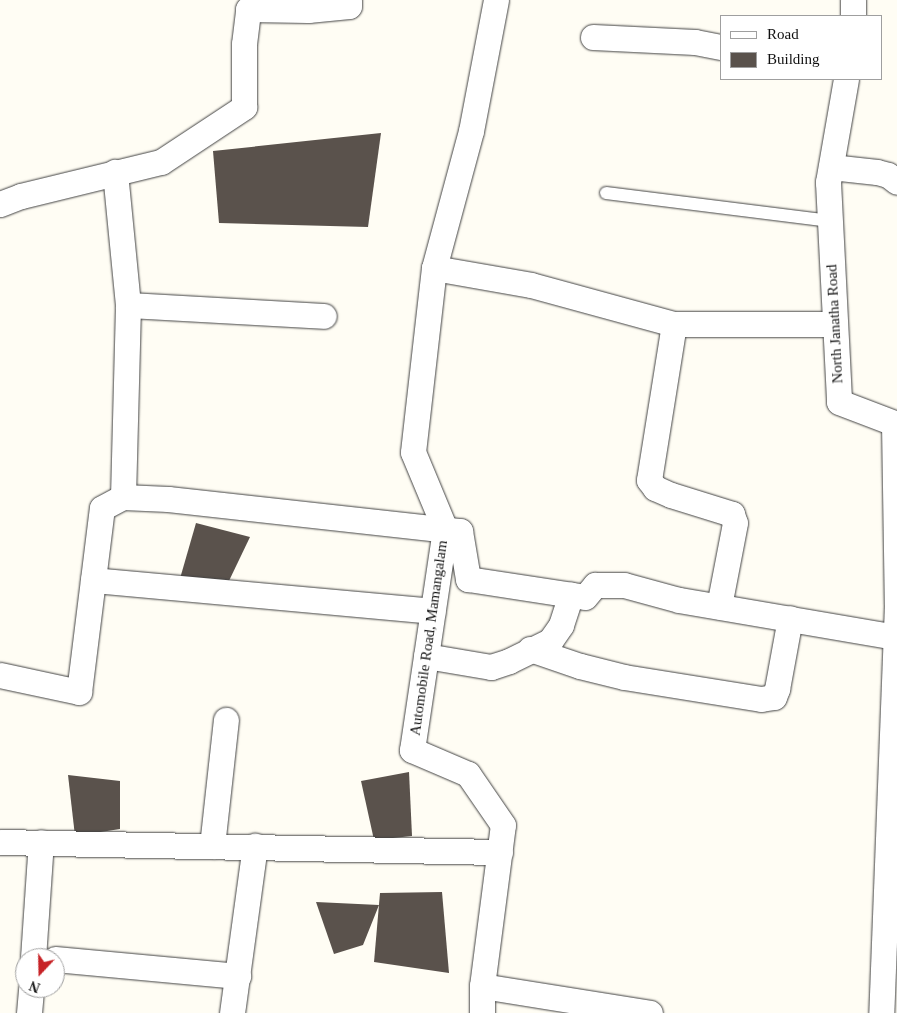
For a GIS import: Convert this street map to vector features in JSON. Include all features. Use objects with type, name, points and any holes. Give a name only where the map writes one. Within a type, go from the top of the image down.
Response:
[{"type":"street","points":[[0,204],[21,196],[161,162],[244,108],[244,44],[249,4],[333,8],[349,6],[350,0]]},
{"type":"street","name":"Automobile Road, Mamangalam","points":[[482,1013],[482,986],[503,825],[468,774],[412,750],[445,529],[414,452],[434,268],[471,131],[496,0]]},
{"type":"street","points":[[852,15],[853,0]]},
{"type":"street","points":[[593,37],[695,42],[720,47]]},
{"type":"street","name":"North Janatha Road","points":[[846,80],[828,182],[840,402],[894,423],[897,590],[896,670],[881,1013]]},
{"type":"street","points":[[831,167],[888,174],[897,182]]},
{"type":"street","points":[[115,172],[128,305],[123,497]]},
{"type":"street","points":[[434,268],[532,285],[674,324],[835,324]]},
{"type":"street","points":[[128,305],[324,316]]},
{"type":"street","points":[[674,324],[650,480],[655,488],[671,495],[732,514],[735,522],[719,606]]},
{"type":"street","points":[[0,675],[79,692],[102,508],[123,497],[168,499],[460,531],[468,579],[584,597],[595,585],[624,585],[679,600],[896,637]]},
{"type":"street","points":[[93,580],[433,611]]},
{"type":"street","points":[[426,656],[491,666],[509,661],[530,649],[550,641],[561,624],[571,595]]},
{"type":"street","points":[[530,649],[580,666],[624,677],[761,699],[774,697],[777,689],[790,618]]},
{"type":"street","points":[[212,846],[226,720]]},
{"type":"street","points":[[0,842],[500,852]]},
{"type":"street","points":[[42,842],[43,948]]},
{"type":"street","points":[[232,1013],[255,846]]},
{"type":"street","points":[[65,960],[238,976]]},
{"type":"street","points":[[482,986],[650,1013]]},
{"type":"street","points":[[29,1013],[30,998]]},
{"type":"lane","points":[[606,193],[830,221]]},
{"type":"building","points":[[381,133],[368,227],[219,223],[213,151]]},
{"type":"building","points":[[196,523],[250,537],[227,585],[179,582]]},
{"type":"building","points":[[409,772],[412,836],[374,840],[361,781]]},
{"type":"building","points":[[68,775],[120,781],[120,829],[75,836]]},
{"type":"building","points":[[442,892],[449,973],[374,962],[380,893]]},
{"type":"building","points":[[316,902],[379,905],[363,945],[334,954]]}]
